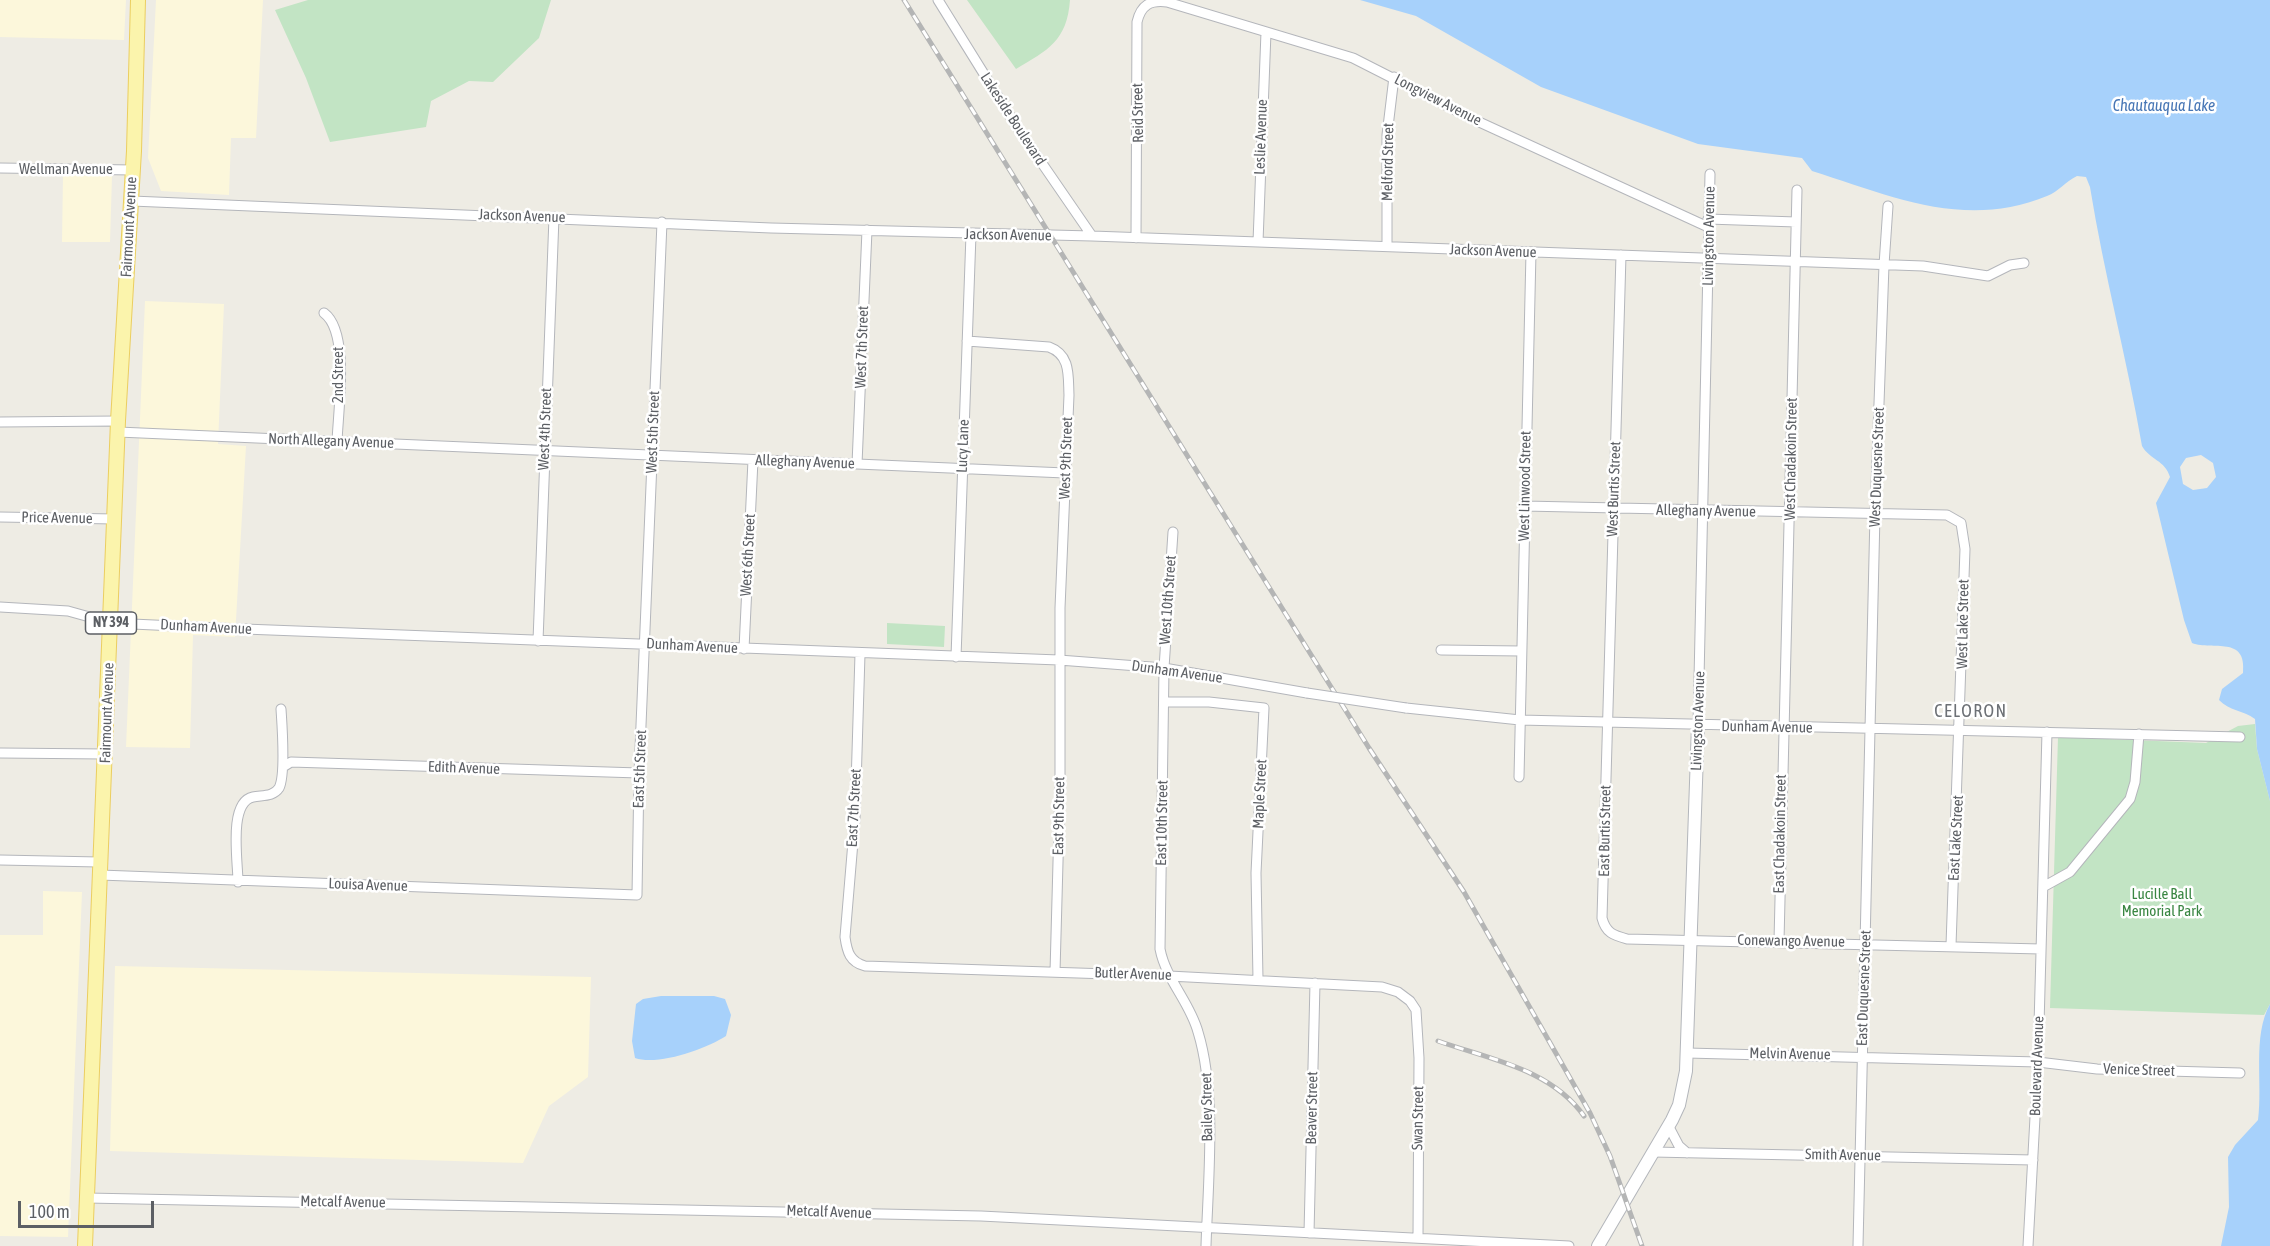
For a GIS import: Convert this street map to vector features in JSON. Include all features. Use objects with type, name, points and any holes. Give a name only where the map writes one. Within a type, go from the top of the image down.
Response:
[{"type":"main road","name":"Fairmount Avenue","points":[[85,1246],[118,427],[132,201],[138,0]]},
{"type":"street","name":"Lakeside Boulevard","points":[[938,0],[1015,124],[1092,236]]},
{"type":"street","name":"Longview Avenue","points":[[1159,1],[1353,58],[1477,121],[1708,223]]},
{"type":"street","name":"Reid Street","points":[[1136,238],[1137,22],[1143,7],[1159,1]]},
{"type":"street","name":"Leslie Avenue","points":[[1258,242],[1266,32]]},
{"type":"street","name":"Melford Street","points":[[1386,246],[1387,135],[1394,77]]},
{"type":"street","name":"Wellman Avenue","points":[[0,168],[133,170]]},
{"type":"street","name":"Livingston Avenue","points":[[1598,1246],[1679,1105],[1687,1053],[1704,511],[1710,174]]},
{"type":"street","name":"West Chadakoin Street","points":[[1783,728],[1797,190]]},
{"type":"street","name":"Jackson Avenue","points":[[132,201],[337,211],[1884,265],[1923,267],[1989,276],[2010,265],[2024,264]]},
{"type":"street","name":"West Duquesne Street","points":[[1871,729],[1875,514],[1888,206]]},
{"type":"street","name":"West 4th Street","points":[[538,641],[554,217]]},
{"type":"street","name":"West 5th Street","points":[[645,643],[663,222]]},
{"type":"street","points":[[1708,223],[1796,222]]},
{"type":"street","name":"West 7th Street","points":[[857,464],[867,230]]},
{"type":"street","name":"Lucy Lane","points":[[956,657],[971,234]]},
{"type":"street","name":"West Linwood Street","points":[[1519,777],[1531,252]]},
{"type":"street","name":"West Burtis Street","points":[[1607,722],[1621,255]]},
{"type":"street","name":"2nd Street","points":[[324,313],[332,319],[339,341],[337,442]]},
{"type":"street","name":"West 9th Street","points":[[967,341],[1049,347],[1062,354],[1067,365],[1059,660]]},
{"type":"street","name":"North Allegany Avenue","points":[[0,422],[118,427],[337,442],[544,451]]},
{"type":"street","name":"Alleghany Avenue","points":[[544,451],[1065,472]]},
{"type":"street","name":"West 6th Street","points":[[744,649],[753,460]]},
{"type":"street","name":"Alleghany Avenue","points":[[1524,506],[1947,515],[1958,520]]},
{"type":"street","name":"Price Avenue","points":[[0,517],[115,519]]},
{"type":"street","name":"West Lake Street","points":[[1958,520],[1963,529],[1965,549],[1960,730]]},
{"type":"street","name":"West 10th Street","points":[[1164,668],[1173,532]]},
{"type":"street","name":"Dunham Avenue","points":[[0,607],[68,611],[111,623],[1059,660],[1164,668],[1406,708],[1520,720],[2240,737]]},
{"type":"street","name":"East 5th Street","points":[[637,895],[639,773],[645,643]]},
{"type":"street","points":[[1441,650],[1521,651]]},
{"type":"street","name":"East 7th Street","points":[[853,960],[847,951],[845,937],[855,818],[860,654]]},
{"type":"street","name":"East 9th Street","points":[[1055,972],[1060,789],[1059,660]]},
{"type":"street","name":"East 10th Street","points":[[1164,668],[1160,949],[1163,965],[1169,976]]},
{"type":"street","name":"Maple Street","points":[[1164,702],[1209,702],[1264,708],[1256,892],[1258,979]]},
{"type":"street","points":[[238,882],[239,809],[243,802],[251,797],[270,795],[279,787],[285,765],[281,709]]},
{"type":"street","name":"East Burtis Street","points":[[1607,722],[1602,918],[1605,929],[1612,935]]},
{"type":"street","name":"East Chadakoin Street","points":[[1779,941],[1783,728]]},
{"type":"street","name":"East Duquesne Street","points":[[1858,1246],[1871,729]]},
{"type":"street","name":"East Lake Street","points":[[1951,945],[1960,730]]},
{"type":"street","name":"Boulevard Avenue","points":[[2028,1246],[2038,1062],[2047,732]]},
{"type":"street","points":[[2043,886],[2070,872],[2130,799],[2135,782],[2139,734]]},
{"type":"street","points":[[0,753],[105,754]]},
{"type":"street","name":"Edith Avenue","points":[[285,765],[639,773]]},
{"type":"street","name":"Louisa Avenue","points":[[0,860],[238,882],[637,895]]},
{"type":"street","name":"Conewango Avenue","points":[[1612,935],[1627,939],[1951,945],[2041,949]]},
{"type":"street","name":"Butler Avenue","points":[[853,960],[865,966],[1258,979],[1382,987],[1398,992],[1410,1001]]},
{"type":"street","name":"Bailey Street","points":[[1169,976],[1198,1029],[1205,1059],[1209,1106],[1206,1246]]},
{"type":"street","name":"Beaver Street","points":[[1309,1233],[1315,983]]},
{"type":"street","name":"Swan Street","points":[[1410,1001],[1416,1010],[1419,1058],[1418,1237]]},
{"type":"street","name":"Melvin Avenue","points":[[1687,1053],[1862,1055],[2038,1062]]},
{"type":"street","name":"Venice Street","points":[[2038,1062],[2097,1069],[2240,1073]]},
{"type":"street","points":[[1669,1126],[1679,1146],[1687,1153]]},
{"type":"street","name":"Smith Avenue","points":[[1653,1152],[2033,1160]]},
{"type":"street","name":"Metcalf Avenue","points":[[87,1198],[911,1214],[1569,1246]]},
{"type":"shaded area","points":[[0,0],[126,0],[124,40],[0,37]]},
{"type":"shaded area","points":[[156,0],[263,0],[256,138],[231,138],[229,195],[161,191],[148,158]]},
{"type":"shaded area","points":[[63,175],[112,176],[110,242],[62,242]]},
{"type":"shaded area","points":[[145,301],[224,304],[218,444],[246,446],[235,637],[193,635],[190,748],[126,747]]},
{"type":"shaded area","points":[[43,891],[82,892],[68,1237],[0,1236],[0,935],[43,935]]},
{"type":"shaded area","points":[[115,966],[591,977],[588,1077],[549,1106],[523,1163],[110,1151]]},
{"type":"green space","points":[[308,0],[551,0],[539,38],[493,82],[469,81],[431,101],[426,127],[330,142],[306,78],[275,10]]},
{"type":"green space","points":[[967,0],[1070,0],[1065,25],[1054,43],[1016,69]]},
{"type":"green space","points":[[887,623],[945,626],[944,647],[887,644]]},
{"type":"green space","name":"Lucille Ball Memorial Park","points":[[2255,724],[2257,749],[2270,801],[2270,1004],[2264,1015],[2050,1008],[2058,737],[2206,743],[2238,726]]},
{"type":"water","name":"Chautauqua Lake","points":[[1360,0],[2270,0],[2270,801],[2257,749],[2255,719],[2219,700],[2222,689],[2243,673],[2240,653],[2227,647],[2192,643],[2184,620],[2156,503],[2170,477],[2165,467],[2142,446],[2090,187],[2086,177],[2077,176],[2047,196],[2017,206],[1987,210],[1957,210],[1928,206],[1812,171],[1802,158],[1698,144],[1541,87],[1416,16]],"holes":[[[2201,455],[2213,463],[2216,477],[2207,488],[2193,490],[2183,484],[2180,467],[2186,458]]]},
{"type":"water","points":[[661,996],[714,996],[725,999],[731,1015],[726,1036],[682,1055],[656,1060],[635,1058],[632,1041],[636,1004],[643,999]]},
{"type":"water","points":[[2270,1004],[2270,1246],[2221,1246],[2229,1207],[2228,1157],[2235,1145],[2258,1120],[2261,1031]]},
{"type":"railway","points":[[904,0],[1369,748],[1464,892],[1590,1113],[1610,1156],[1642,1246]]},
{"type":"railway","points":[[1438,1041],[1498,1060],[1537,1076],[1570,1100],[1584,1116]]},
{"type":"district","name":"CELORON","points":[[1971,711]]}]
